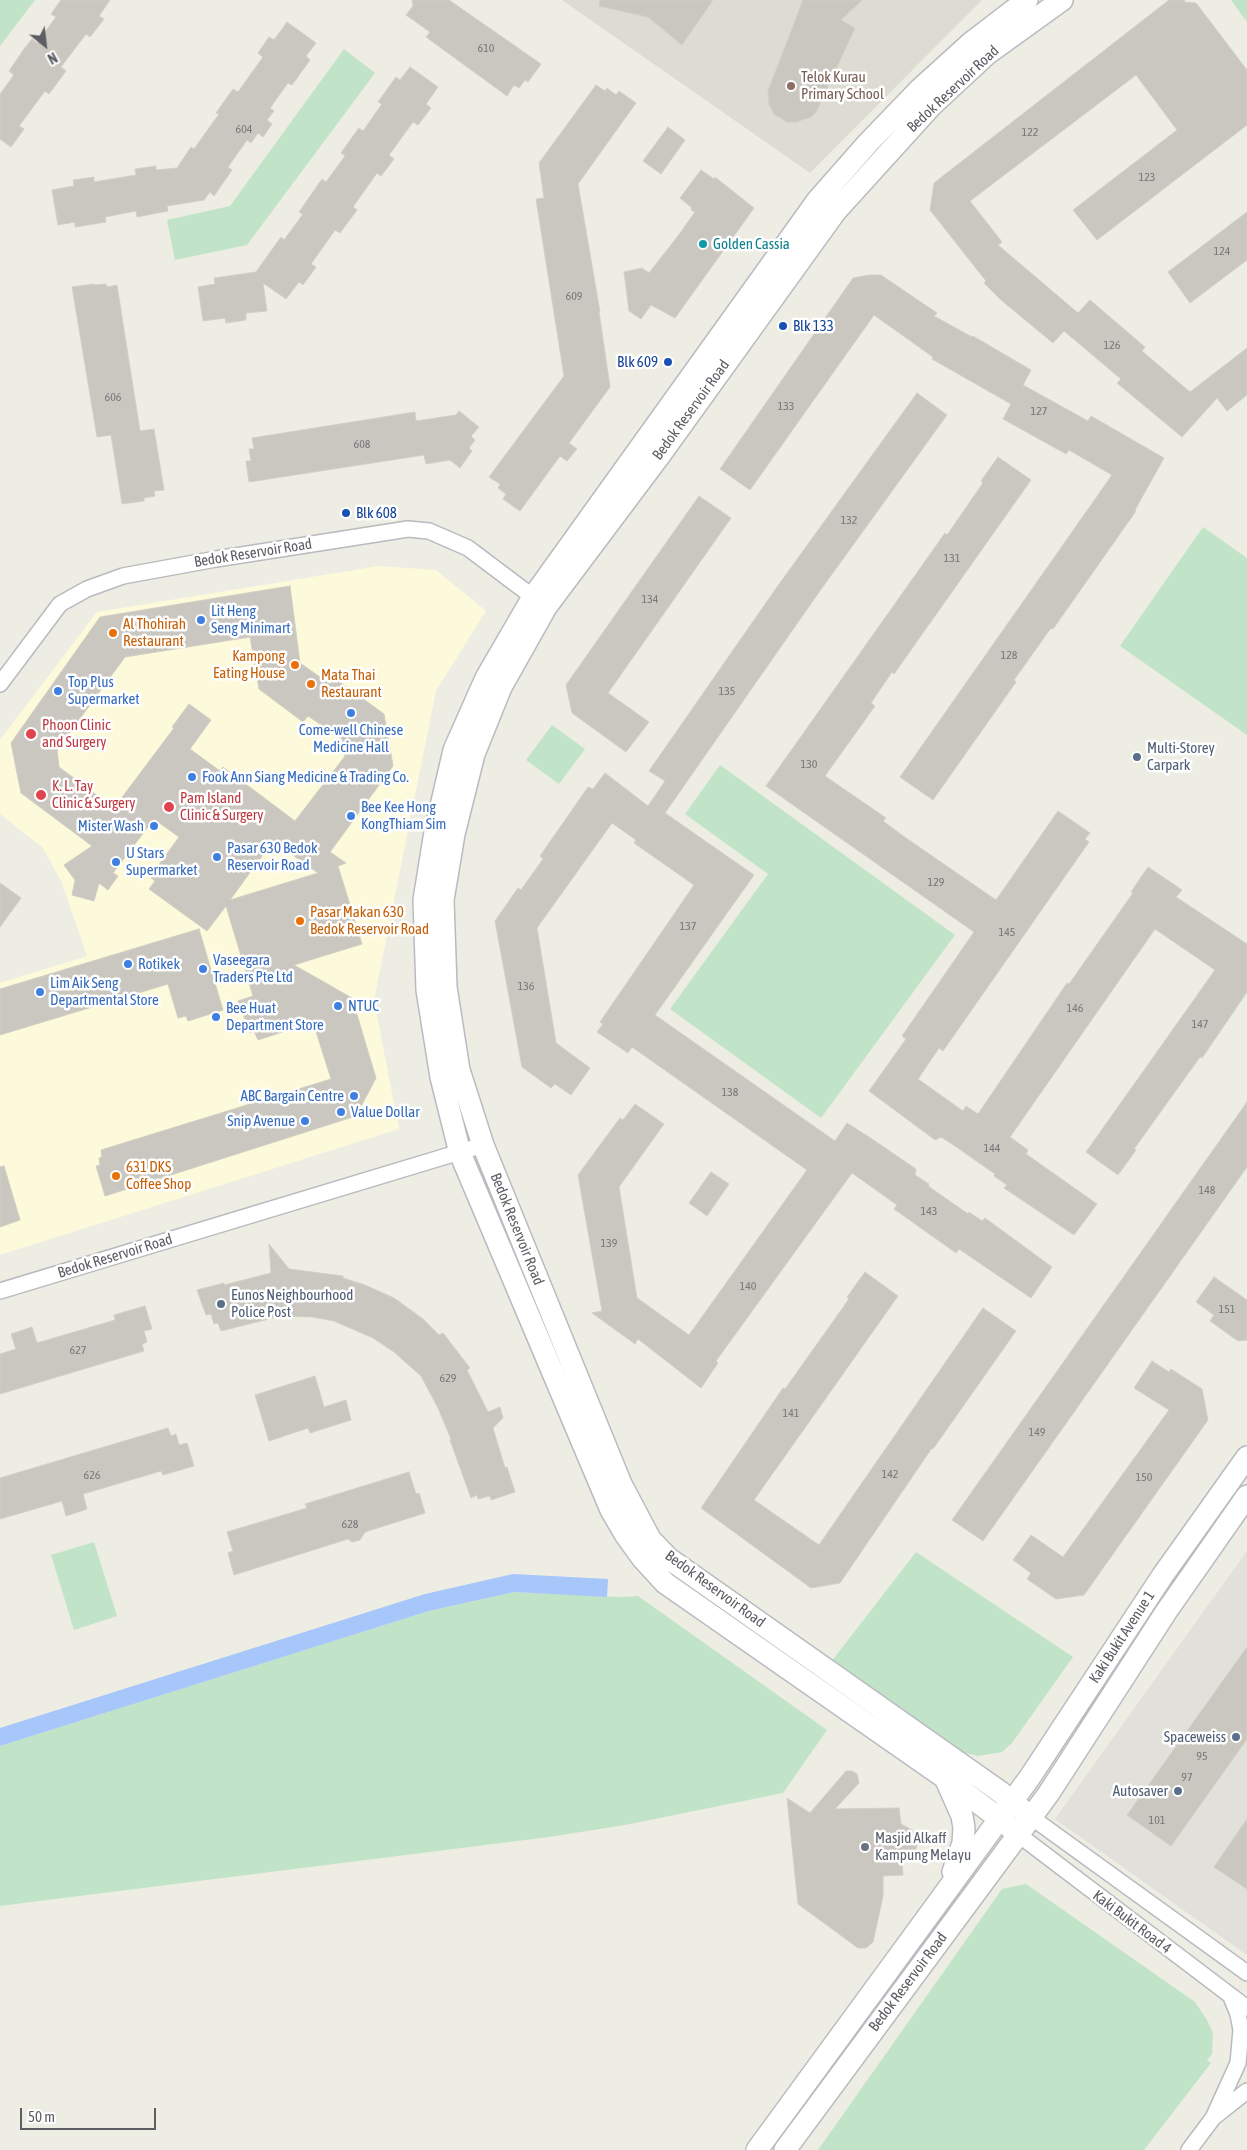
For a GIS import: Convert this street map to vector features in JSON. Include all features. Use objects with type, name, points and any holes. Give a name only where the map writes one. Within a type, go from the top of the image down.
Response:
[{"type":"main road","name":"Bedok Reservoir Road","points":[[784,2150],[1018,1835],[1000,1819],[945,1778],[665,1583],[643,1559],[611,1510],[460,1153],[441,1077],[427,990],[424,900],[435,832],[454,750],[486,678],[540,602],[660,455],[868,143],[919,90],[972,42],[1028,0]]},
{"type":"main road","name":"Bedok Reservoir Road","points":[[826,206],[987,54],[1062,0]]},
{"type":"main road","name":"Bedok Reservoir Road","points":[[540,602],[500,687],[474,754],[454,834],[443,900],[446,987],[459,1070],[483,1145],[621,1484],[650,1539],[668,1558],[1032,1817]]},
{"type":"main road","name":"Kaki Bukit Avenue 1","points":[[1000,1819],[1030,1777],[1163,1575],[1247,1457]]},
{"type":"main road","name":"Kaki Bukit Avenue 1","points":[[1018,1835],[1049,1794],[1166,1612],[1247,1496]]},
{"type":"main road","points":[[945,1778],[962,1816],[964,1828],[963,1842],[945,1896]]},
{"type":"main road","name":"Bedok Reservoir Road","points":[[756,2150],[1000,1819]]},
{"type":"street","name":"Bedok Reservoir Road","points":[[0,684],[60,604],[87,589],[123,576],[216,559],[408,529],[428,531],[468,548],[540,602]]},
{"type":"street","name":"Bedok Reservoir Road","points":[[0,1291],[483,1145]]},
{"type":"street","name":"Kaki Bukit Road 4","points":[[1032,1817],[1247,1972]]},
{"type":"street","name":"Kaki Bukit Road 4","points":[[1018,1835],[1247,2008]]},
{"type":"street","points":[[1189,2150],[1213,2118],[1238,2063],[1241,2030],[1238,2014],[1231,1997]]},
{"type":"street","points":[[1213,2118],[1247,2091]]},
{"type":"shaded area","name":"Telok Kurau Primary School","points":[[562,0],[982,0],[810,173]]},
{"type":"shaded area","points":[[379,566],[436,570],[486,611],[436,691],[374,1000],[399,1129],[0,1255],[0,983],[87,956],[62,883],[43,848],[0,814],[0,740],[97,612]]},
{"type":"shaded area","points":[[1247,1551],[1247,1955],[1055,1819]]},
{"type":"green space","points":[[0,0],[35,0],[0,46]]},
{"type":"green space","points":[[1231,0],[1247,0],[1247,22]]},
{"type":"green space","points":[[344,49],[375,73],[247,245],[175,260],[167,220],[230,206]]},
{"type":"green space","points":[[1203,527],[1247,558],[1247,735],[1120,646]]},
{"type":"green space","points":[[552,725],[585,749],[559,784],[526,760]]},
{"type":"green space","points":[[720,765],[955,935],[821,1118],[670,1009],[768,874],[685,814]]},
{"type":"green space","points":[[94,1542],[117,1616],[74,1630],[51,1555]]},
{"type":"green space","points":[[916,1552],[1073,1657],[1012,1743],[1002,1752],[978,1756],[965,1753],[831,1662]]},
{"type":"green space","points":[[514,1592],[622,1597],[638,1596],[827,1730],[783,1793],[625,1825],[549,1837],[0,1906],[0,1746],[429,1611]]},
{"type":"green space","points":[[1026,1884],[1195,2002],[1213,2033],[1212,2054],[1207,2060],[1211,2063],[1144,2150],[818,2150],[1002,1889]]},
{"type":"water","points":[[513,1574],[608,1579],[607,1597],[514,1592],[429,1611],[0,1746],[0,1728],[425,1594]]},
{"type":"building","points":[[61,0],[110,0],[99,16],[104,19],[90,37],[86,34],[61,67],[66,71],[49,94],[45,91],[19,126],[24,129],[11,147],[0,139],[0,94],[14,75],[9,71],[24,49],[32,39],[37,43],[56,17],[51,14]]},
{"type":"building","points":[[412,0],[449,0],[541,64],[528,82],[525,80],[519,88],[514,85],[507,96],[426,37],[430,32],[406,15],[413,6]]},
{"type":"building","points":[[600,0],[713,0],[682,45],[648,17],[599,6]]},
{"type":"building","name":"Telok Kurau Primary School","points":[[803,0],[862,0],[841,20],[855,28],[816,112],[811,117],[796,122],[787,122],[774,114],[769,104],[768,91]]},
{"type":"building","points":[[1169,0],[1185,0],[1184,2],[1196,3],[1247,70],[1247,125],[1097,240],[1073,210],[1177,130],[1136,75],[970,201],[1002,242],[998,245],[1078,313],[1090,300],[1145,347],[1142,351],[1190,392],[1247,348],[1247,395],[1227,411],[1217,398],[1182,437],[1117,383],[1121,379],[1064,331],[1053,343],[1001,300],[984,283],[986,281],[930,210],[934,183]]},
{"type":"building","points":[[287,22],[316,43],[306,56],[310,60],[292,85],[288,83],[270,108],[274,111],[267,120],[272,124],[263,137],[258,133],[251,143],[247,140],[228,167],[232,170],[214,196],[210,192],[204,200],[167,206],[168,211],[137,217],[136,211],[105,217],[106,222],[75,227],[75,222],[58,225],[52,190],[74,186],[73,180],[94,177],[94,182],[136,175],[135,169],[156,166],[156,170],[177,168],[191,147],[194,149],[219,114],[216,113],[233,89],[238,92],[263,57],[258,53],[269,37],[274,40]]},
{"type":"building","points":[[410,67],[438,87],[426,104],[431,108],[418,125],[413,122],[389,155],[394,159],[381,176],[377,173],[353,207],[357,210],[340,233],[335,230],[311,264],[316,267],[303,285],[299,282],[286,299],[263,283],[267,311],[246,313],[246,320],[226,323],[225,318],[203,321],[198,287],[215,284],[214,278],[256,272],[281,237],[284,240],[303,214],[299,212],[322,179],[326,182],[345,156],[341,153],[359,128],[363,131],[382,104],[378,102],[396,77],[400,80]]},
{"type":"building","points":[[596,85],[605,91],[607,88],[616,95],[619,91],[636,103],[578,184],[600,312],[610,387],[569,443],[577,449],[567,461],[560,456],[520,511],[503,499],[506,494],[498,488],[500,484],[489,477],[564,376],[536,199],[544,198],[539,163]]},
{"type":"building","points":[[668,127],[685,140],[661,174],[643,161]]},
{"type":"building","name":"Golden Cassia","points":[[701,170],[714,179],[715,177],[754,208],[675,318],[651,305],[641,319],[629,311],[624,272],[642,268],[649,273],[678,236],[695,212],[680,198]]},
{"type":"building","points":[[1247,212],[1247,260],[1190,303],[1168,272]]},
{"type":"building","points":[[881,275],[937,313],[934,316],[1031,370],[1023,385],[1088,421],[1091,416],[1164,458],[1136,511],[1053,629],[1051,628],[1014,680],[1016,682],[933,800],[900,777],[1112,475],[1069,450],[1066,454],[1003,419],[1011,404],[932,359],[933,357],[874,315],[750,490],[720,469],[853,278]]},
{"type":"building","points":[[106,284],[107,287],[117,285],[140,431],[154,429],[164,490],[154,491],[155,496],[144,498],[144,501],[122,504],[111,435],[97,437],[72,287]]},
{"type":"building","points":[[917,393],[947,415],[817,595],[665,813],[754,875],[655,1015],[835,1141],[847,1123],[916,1169],[915,1175],[929,1184],[928,1186],[968,1214],[969,1212],[982,1221],[985,1218],[1052,1267],[1031,1298],[959,1249],[956,1253],[894,1209],[897,1205],[852,1173],[716,1361],[718,1363],[701,1388],[638,1339],[635,1344],[592,1313],[602,1311],[578,1175],[620,1118],[623,1120],[635,1104],[664,1124],[619,1187],[637,1298],[689,1335],[807,1170],[632,1047],[628,1053],[597,1032],[603,1024],[600,1022],[694,885],[634,843],[636,840],[612,823],[537,928],[556,1043],[590,1068],[571,1095],[555,1084],[551,1088],[522,1067],[495,921],[518,888],[521,890],[543,859],[540,856],[588,787],[593,789],[605,773],[648,806],[665,781],[649,771],[777,587]]},
{"type":"building","points":[[459,411],[479,427],[471,436],[475,440],[469,448],[472,451],[460,468],[450,460],[426,464],[424,455],[249,482],[246,461],[251,461],[249,449],[254,449],[252,438],[415,412],[416,421],[456,415]]},
{"type":"building","points":[[998,457],[1031,480],[894,674],[892,672],[871,703],[875,706],[825,776],[886,818],[883,821],[906,838],[996,900],[1058,811],[1090,833],[1085,839],[1089,842],[943,1051],[939,1048],[918,1079],[963,1111],[966,1106],[978,1114],[1067,983],[1069,984],[1133,893],[1131,892],[1148,867],[1182,890],[1176,897],[1247,944],[1247,992],[1202,1058],[1200,1057],[1134,1149],[1136,1150],[1118,1175],[1086,1152],[1215,970],[1155,929],[1010,1137],[1028,1150],[1026,1154],[1097,1204],[1074,1235],[1004,1188],[1007,1185],[994,1176],[995,1174],[941,1137],[935,1140],[869,1091],[906,1039],[902,1036],[974,932],[766,786],[945,533],[947,535],[983,483],[981,481]]},
{"type":"building","points":[[699,496],[731,518],[608,693],[649,722],[626,752],[572,713],[566,685]]},
{"type":"building","points":[[290,586],[300,663],[330,684],[334,678],[384,714],[393,766],[330,852],[346,863],[338,866],[362,944],[294,965],[352,998],[376,1078],[356,1116],[105,1196],[96,1166],[100,1165],[101,1150],[331,1079],[313,1022],[258,1040],[254,1031],[250,1033],[238,1001],[253,996],[226,906],[207,931],[149,889],[155,881],[150,877],[179,837],[154,819],[113,873],[118,876],[108,890],[99,883],[94,901],[72,895],[75,880],[64,865],[92,846],[21,793],[11,743],[100,617]],"holes":[[[250,637],[259,689],[303,722],[308,716],[342,739],[345,756],[295,821],[223,767],[220,771],[190,749],[211,720],[189,704],[172,727],[174,728],[114,808],[59,767],[57,750],[125,657]],[[273,841],[318,873],[230,900]]]},
{"type":"building","points":[[0,883],[21,898],[0,927]]},
{"type":"building","points":[[199,929],[223,1010],[188,1021],[186,1016],[178,1018],[168,984],[0,1035],[0,989]]},
{"type":"building","points":[[1247,1102],[1247,1167],[983,1541],[952,1520]]},
{"type":"building","points":[[4,1166],[20,1220],[0,1227],[0,1167]]},
{"type":"building","points":[[711,1172],[729,1184],[707,1216],[689,1203]]},
{"type":"building","points":[[269,1244],[289,1269],[343,1276],[343,1278],[365,1285],[394,1298],[423,1319],[439,1335],[443,1333],[470,1368],[467,1370],[488,1412],[500,1407],[503,1418],[493,1428],[505,1468],[507,1467],[515,1492],[491,1500],[490,1496],[478,1499],[477,1495],[471,1498],[451,1439],[438,1408],[421,1376],[394,1352],[373,1338],[334,1321],[312,1317],[281,1316],[221,1331],[218,1323],[214,1324],[211,1314],[206,1315],[197,1290],[271,1273]]},
{"type":"building","points":[[865,1272],[898,1296],[754,1500],[819,1545],[983,1308],[1016,1331],[932,1448],[840,1583],[811,1588],[701,1508],[783,1388],[785,1389],[849,1299],[847,1297]]},
{"type":"building","points":[[1214,1277],[1247,1300],[1247,1340],[1238,1341],[1210,1321],[1214,1315],[1196,1302]]},
{"type":"building","points":[[145,1306],[152,1329],[144,1331],[147,1342],[142,1344],[144,1351],[0,1394],[0,1354],[16,1349],[11,1334],[32,1327],[37,1343],[115,1320],[114,1315]]},
{"type":"building","points":[[1152,1361],[1169,1372],[1171,1369],[1202,1389],[1208,1420],[1084,1595],[1056,1599],[1027,1579],[1031,1573],[1013,1560],[1031,1535],[1063,1557],[1169,1410],[1134,1388]]},
{"type":"building","points":[[315,1376],[324,1407],[346,1400],[351,1420],[310,1433],[308,1428],[269,1441],[255,1395]]},
{"type":"building","points":[[168,1428],[171,1436],[176,1434],[179,1445],[187,1443],[194,1466],[163,1475],[161,1471],[83,1494],[87,1509],[66,1516],[62,1501],[0,1519],[0,1478]]},
{"type":"building","points":[[409,1472],[416,1494],[419,1493],[425,1513],[365,1532],[360,1540],[352,1542],[348,1539],[234,1575],[228,1553],[233,1551],[227,1532],[307,1508],[305,1504]]},
{"type":"building","points":[[1247,1647],[1247,1739],[1171,1846],[1127,1815]]},
{"type":"building","name":"Masjid Alkaff Kampung Melayu","points":[[846,1771],[852,1771],[857,1774],[859,1783],[835,1809],[899,1808],[901,1824],[912,1830],[918,1841],[915,1852],[902,1862],[903,1875],[883,1876],[883,1896],[873,1942],[866,1948],[858,1948],[798,1904],[787,1798],[810,1813]]},
{"type":"building","points":[[1247,1819],[1247,1889],[1214,1867]]},
{"type":"place","name":"Telok Kurau Primary School","points":[[791,86]]},
{"type":"place","name":"Golden Cassia","points":[[703,244]]},
{"type":"place","name":"Blk 133","points":[[783,326]]},
{"type":"place","name":"Blk 609","points":[[668,362]]},
{"type":"place","name":"Blk 608","points":[[346,513]]},
{"type":"place","name":"Lit Heng Seng Minimart","points":[[201,620]]},
{"type":"place","name":"Al Thohirah Restaurant","points":[[113,633]]},
{"type":"place","name":"Kampong Eating House","points":[[295,665]]},
{"type":"place","name":"Mata Thai Restaurant","points":[[311,684]]},
{"type":"place","name":"Top Plus Supermarket","points":[[58,691]]},
{"type":"place","name":"Come-well Chinese Medicine Hall","points":[[351,713]]},
{"type":"place","name":"Phoon Clinic and Surgery","points":[[31,734]]},
{"type":"place","name":"Multi-Storey Carpark","points":[[1137,757]]},
{"type":"place","name":"Fook Ann Siang Medicine & Trading Co.","points":[[192,777]]},
{"type":"place","name":"K. L. Tay Clinic & Surgery","points":[[41,795]]},
{"type":"place","name":"Pam Island Clinic & Surgery","points":[[169,807]]},
{"type":"place","name":"Bee Kee Hong KongThiam Sim","points":[[351,816]]},
{"type":"place","name":"Mister Wash","points":[[154,826]]},
{"type":"place","name":"Pasar 630 Bedok Reservoir Road","points":[[217,857]]},
{"type":"place","name":"U Stars Supermarket","points":[[116,862]]},
{"type":"place","name":"Pasar Makan 630 Bedok Reservoir Road","points":[[300,921]]},
{"type":"place","name":"Rotikek","points":[[128,964]]},
{"type":"place","name":"Vaseegara Traders Pte Ltd","points":[[203,969]]},
{"type":"place","name":"Lim Aik Seng Departmental Store","points":[[40,992]]},
{"type":"place","name":"NTUC","points":[[338,1006]]},
{"type":"place","name":"Bee Huat Department Store","points":[[216,1017]]},
{"type":"place","name":"ABC Bargain Centre","points":[[354,1096]]},
{"type":"place","name":"Value Dollar","points":[[341,1112]]},
{"type":"place","name":"Snip Avenue","points":[[305,1121]]},
{"type":"place","name":"631 DKS Coffee Shop","points":[[116,1176]]},
{"type":"place","name":"Eunos Neighbourhood Police Post","points":[[221,1304]]},
{"type":"place","name":"Spaceweiss","points":[[1236,1737]]},
{"type":"place","name":"Autosaver","points":[[1178,1791]]},
{"type":"place","name":"Masjid Alkaff Kampung Melayu","points":[[865,1847]]}]
